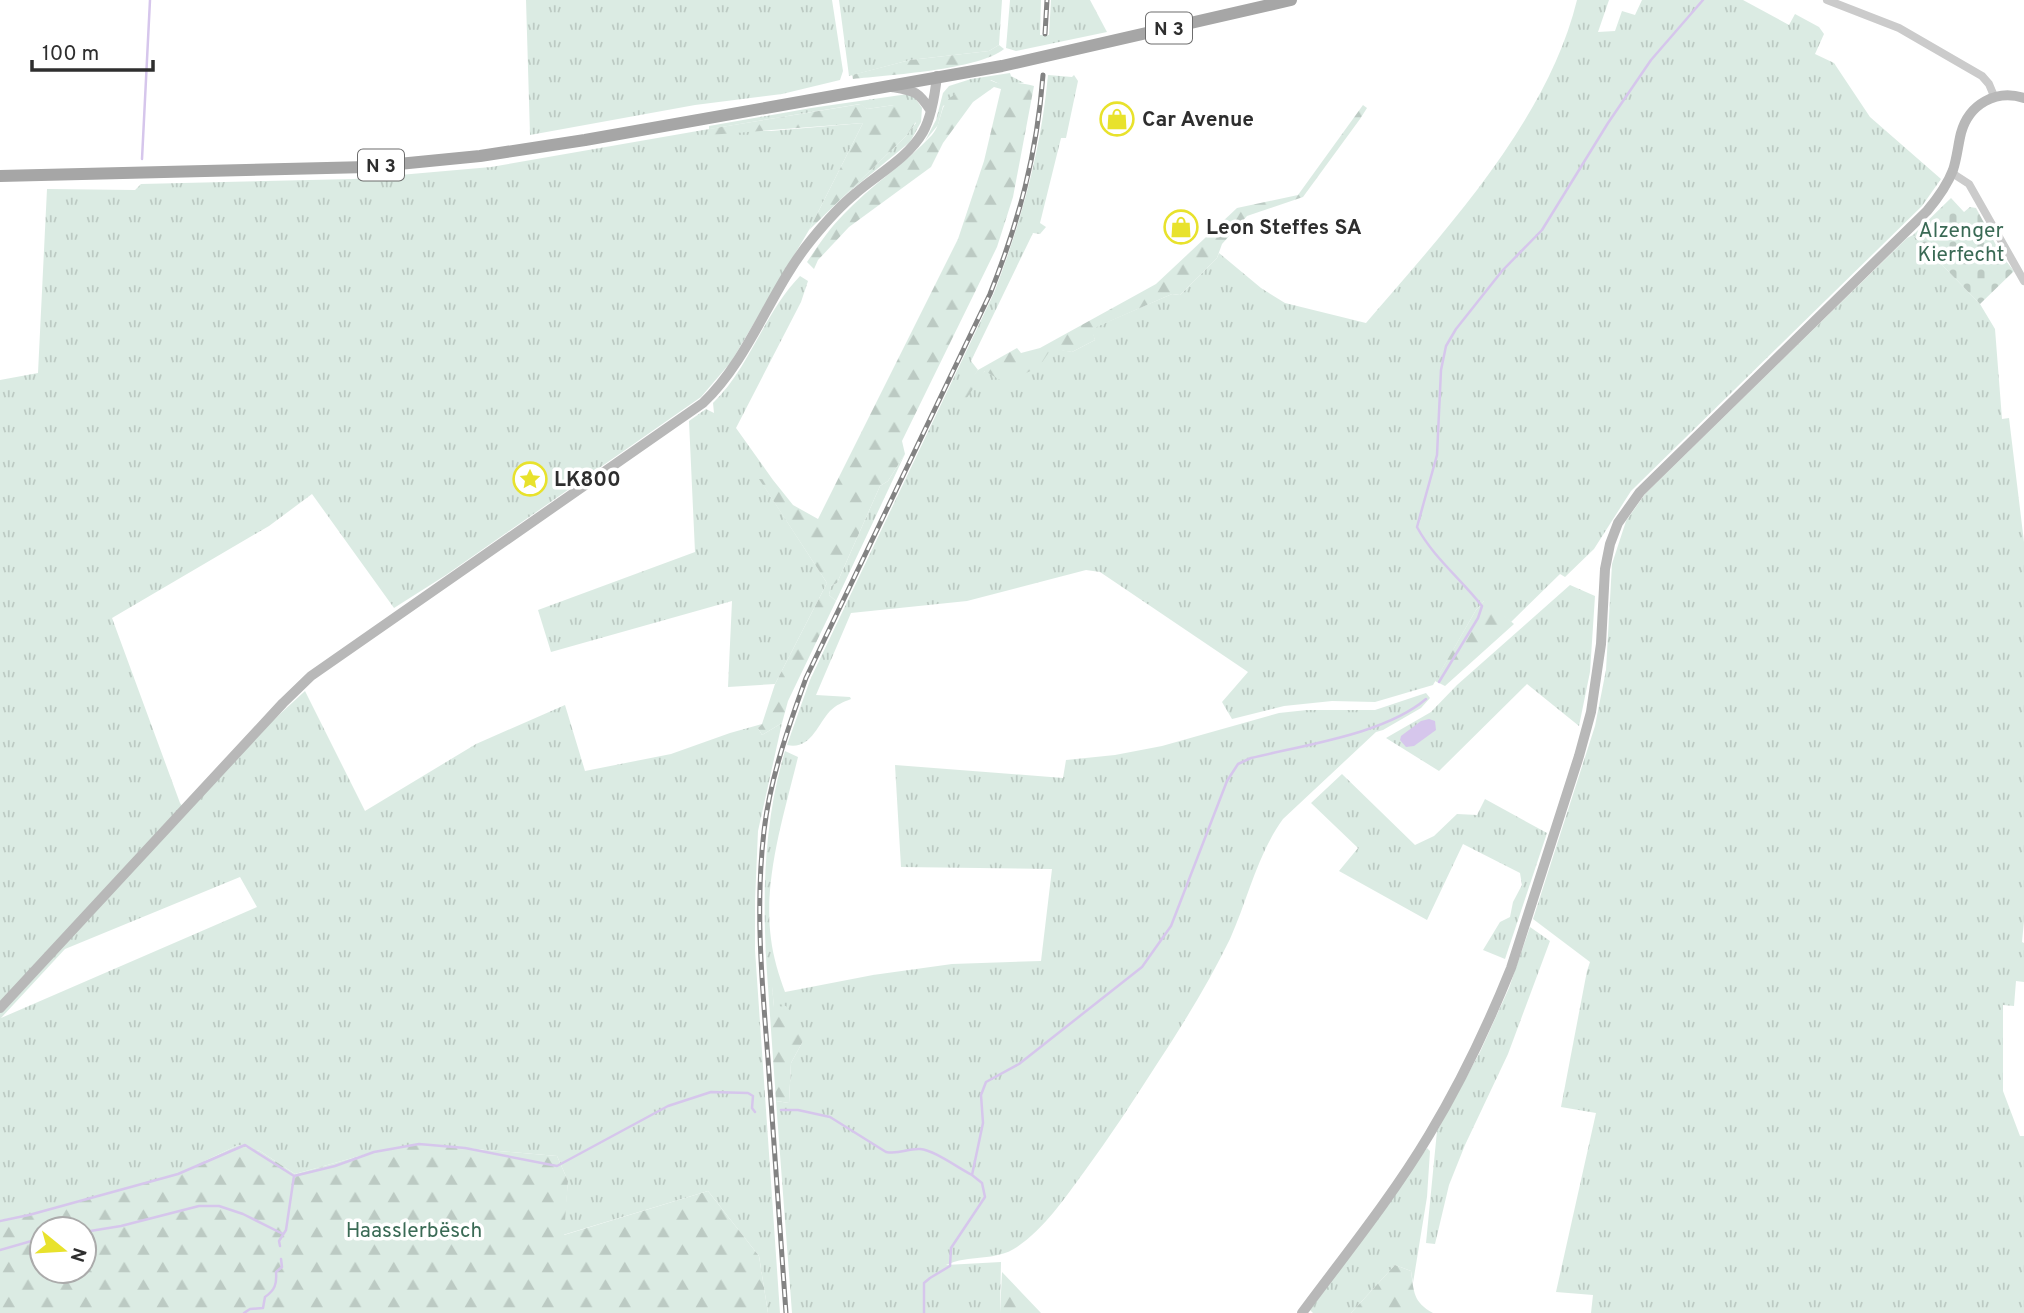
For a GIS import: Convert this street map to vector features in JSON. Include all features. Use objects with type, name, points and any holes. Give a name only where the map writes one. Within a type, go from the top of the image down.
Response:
[{"type":"main road","name":"N 3","points":[[0,176],[368,167],[480,156],[586,140],[1002,66],[1292,0]]},
{"type":"main road","points":[[0,1008],[311,676],[703,403],[730,371],[787,274],[811,240],[854,194],[913,146],[924,131],[931,111],[937,76]]},
{"type":"main road","points":[[885,86],[913,90],[931,111]]},
{"type":"main road","points":[[1302,1313],[1429,1135],[1476,1049],[1511,968],[1591,712],[1601,644],[1605,569],[1618,523],[1640,492],[1927,211],[1952,173],[1966,120],[1976,107],[1994,96],[2024,98]]},
{"type":"street","points":[[1827,0],[1920,39],[1982,76],[1994,96]]},
{"type":"street","points":[[1952,173],[1969,184],[2024,281]]},
{"type":"green space","points":[[526,0],[832,0],[843,71],[840,80],[782,94],[695,105],[530,135]]},
{"type":"green space","points":[[839,0],[1002,0],[999,45],[989,51],[910,60],[849,76]]},
{"type":"green space","points":[[1010,0],[1041,0],[1040,35],[1049,35],[1051,0],[1090,0],[1107,32],[1016,51],[1006,48]]},
{"type":"green space","points":[[1577,0],[1609,0],[1598,32],[1615,31],[1622,11],[1635,15],[1642,0],[1743,0],[1789,25],[1795,14],[1819,27],[1824,34],[1815,54],[1834,63],[1870,117],[1941,179],[1922,206],[1631,491],[1594,549],[1565,577],[1560,574],[1511,622],[1484,601],[1476,610],[1433,685],[1375,702],[1332,701],[1284,706],[1232,719],[1222,702],[1248,672],[1100,572],[1086,570],[967,601],[851,613],[816,695],[851,699],[830,711],[808,740],[795,746],[787,745],[810,680],[994,293],[1028,186],[1048,75],[1074,75],[1078,81],[1066,138],[1061,138],[1040,223],[1046,227],[1040,234],[1033,233],[971,361],[978,370],[956,403],[985,371],[1051,348],[1072,352],[1095,340],[1091,329],[1172,294],[1180,295],[1219,253],[1261,288],[1285,303],[1366,323],[1460,212],[1518,131],[1543,88],[1563,45]]},
{"type":"green space","points":[[999,45],[1004,49],[991,56],[954,67],[853,79],[852,75],[910,60],[989,51]]},
{"type":"green space","points":[[1010,73],[1024,83],[1004,86],[991,80],[943,106],[938,125],[925,141],[936,120],[943,93],[949,86],[971,79]]},
{"type":"green space","points":[[990,80],[1002,84],[1034,86],[1013,197],[997,247],[902,441],[905,454],[888,481],[880,486],[837,583],[831,586],[829,595],[836,601],[788,701],[782,723],[762,735],[758,728],[762,724],[775,684],[827,583],[759,479],[773,480],[793,505],[818,519],[958,239],[984,161],[1001,89],[994,87],[973,102],[943,143],[931,167],[849,227],[818,260],[814,269],[807,262],[843,215],[932,135],[942,110],[951,97],[980,82]]},
{"type":"green space","points":[[908,94],[913,95],[922,108],[921,122],[910,142],[844,196],[916,123],[894,105],[867,109],[860,104],[710,129],[771,131],[863,123],[809,230],[731,362],[701,397],[446,575],[394,608],[312,494],[269,526],[112,618],[180,803],[186,812],[268,725],[305,691],[365,811],[476,744],[565,705],[585,771],[671,754],[762,724],[758,728],[762,735],[782,723],[758,831],[755,900],[755,950],[780,1313],[768,1313],[759,1256],[708,1191],[563,1235],[568,1181],[557,1156],[419,1144],[374,1152],[295,1174],[260,1151],[238,1145],[178,1174],[29,1215],[0,1220],[0,380],[38,373],[47,189],[135,190],[141,184],[354,179],[491,167],[709,129],[709,126]],"holes":[[[240,877],[257,907],[1,1018],[65,949]]]},
{"type":"green space","points":[[896,98],[916,104],[917,118],[914,125],[905,137],[809,230],[863,123],[709,135],[709,129],[861,104],[867,109],[894,105]]},
{"type":"green space","points":[[1363,105],[1367,108],[1360,119],[1303,197],[1247,216],[1222,244],[1217,258],[1180,295],[1172,294],[1092,329],[1095,340],[1072,352],[1051,349],[1039,367],[1005,383],[985,371],[962,405],[956,403],[956,385],[966,385],[978,370],[1017,348],[1021,353],[1040,348],[1156,284],[1237,208],[1298,195]]},
{"type":"green space","name":"Alzenger Kierfecht","points":[[1951,198],[1964,212],[1970,207],[1976,208],[2002,256],[2014,271],[1980,304],[1913,235]]},
{"type":"green space","points":[[1913,235],[1980,304],[1995,329],[2002,419],[2009,418],[2024,542],[2024,982],[2016,981],[2014,1006],[2003,1005],[2003,1091],[2020,1136],[2024,1136],[2024,1313],[1591,1313],[1593,1295],[1556,1292],[1596,1113],[1561,1107],[1590,962],[1533,919],[1595,726],[1606,670],[1612,564],[1626,521],[1645,494]]},
{"type":"green space","points":[[800,276],[808,281],[801,302],[736,428],[773,480],[760,480],[827,583],[775,684],[728,687],[732,601],[551,652],[538,610],[695,552],[689,421],[706,409],[714,413],[713,403],[737,373],[776,306]]},
{"type":"green space","points":[[905,454],[836,601],[829,595],[831,586],[837,583],[880,486],[888,481]]},
{"type":"green space","points":[[1570,585],[1595,596],[1590,672],[1579,726],[1527,684],[1439,771],[1386,738],[1431,712],[1457,685]]},
{"type":"green space","points":[[1485,600],[1514,624],[1445,686],[1435,681],[1476,610]]},
{"type":"green space","points":[[1426,693],[1430,698],[1421,708],[1376,732],[1283,819],[1266,847],[1230,939],[1213,972],[1120,1120],[1054,1212],[1027,1239],[1009,1252],[946,1265],[1001,1262],[1000,1313],[792,1313],[776,1101],[789,1103],[791,1063],[803,1041],[774,1007],[772,987],[768,987],[765,928],[768,839],[777,780],[785,751],[798,757],[776,847],[769,916],[773,952],[785,992],[873,975],[952,964],[1041,961],[1052,869],[901,867],[895,765],[1063,778],[1066,760],[1115,755],[1162,746],[1279,713],[1307,710],[1375,710]]},
{"type":"green space","points":[[1342,774],[1415,845],[1434,836],[1457,814],[1477,815],[1485,799],[1547,833],[1505,959],[1483,950],[1500,922],[1510,917],[1513,902],[1522,885],[1520,873],[1463,844],[1427,920],[1339,871],[1358,848],[1311,803]]},
{"type":"green space","points":[[1530,927],[1550,941],[1508,1054],[1449,1185],[1435,1244],[1426,1243],[1437,1131],[1480,1052],[1509,988]]},
{"type":"green space","points":[[772,986],[774,1007],[786,1006],[802,1027],[803,1041],[791,1063],[789,1103],[776,1101],[768,987]]},
{"type":"green space","name":"Haasslerbësch","points":[[419,1144],[557,1156],[568,1181],[564,1235],[708,1191],[759,1256],[768,1313],[0,1313],[0,1220],[28,1215],[28,1285],[98,1285],[98,1215],[29,1215],[178,1174],[238,1145],[260,1151],[295,1174],[374,1152]]},
{"type":"green space","points":[[1427,1148],[1430,1151],[1427,1197],[1413,1283],[1411,1271],[1395,1265],[1351,1313],[1313,1313],[1310,1310]]},
{"type":"green space","points":[[1395,1265],[1411,1271],[1418,1300],[1433,1313],[1351,1313]]},
{"type":"green space","points":[[1002,1272],[1041,1313],[1000,1313]]},
{"type":"shaded area","points":[[1421,721],[1435,721],[1436,730],[1414,746],[1406,747],[1400,740],[1401,736]]},
{"type":"waterway","points":[[142,159],[150,0]]},
{"type":"waterway","points":[[1439,682],[1478,618],[1482,606],[1439,558],[1417,527],[1437,455],[1441,370],[1446,346],[1456,329],[1502,271],[1542,230],[1608,123],[1651,60],[1703,0]]},
{"type":"waterway","points":[[924,1313],[924,1283],[950,1266],[951,1248],[985,1197],[982,1183],[972,1175],[983,1123],[981,1095],[986,1082],[1019,1064],[1142,967],[1171,926],[1227,781],[1238,764],[1251,758],[1367,730],[1409,711],[1426,699]]},
{"type":"waterway","points":[[0,1221],[178,1174],[245,1145],[294,1176],[335,1166],[374,1152],[419,1144],[465,1148],[557,1166],[668,1106],[711,1092],[748,1093],[753,1096],[752,1108],[755,1112]]},
{"type":"waterway","points":[[781,1110],[798,1110],[830,1117],[886,1152],[926,1150],[972,1175]]},
{"type":"waterway","points":[[280,1246],[279,1241],[286,1230],[294,1176]]},
{"type":"waterway","points":[[98,1230],[199,1206],[219,1206],[243,1214],[283,1234]]},
{"type":"waterway","points":[[0,1250],[28,1242]]},
{"type":"waterway","points":[[244,1313],[250,1309],[263,1308],[265,1297],[275,1286],[276,1272],[282,1267],[281,1259]]},
{"type":"railway","points":[[1045,34],[1047,0]]},
{"type":"railway","points":[[786,1313],[760,945],[761,860],[771,792],[786,735],[806,678],[990,294],[1025,187],[1036,132],[1043,75]]},
{"type":"place","name":"Car Avenue","points":[[1117,119]]},
{"type":"place","name":"Leon Steffes SA","points":[[1181,227]]},
{"type":"place","name":"LK800","points":[[530,479]]}]
